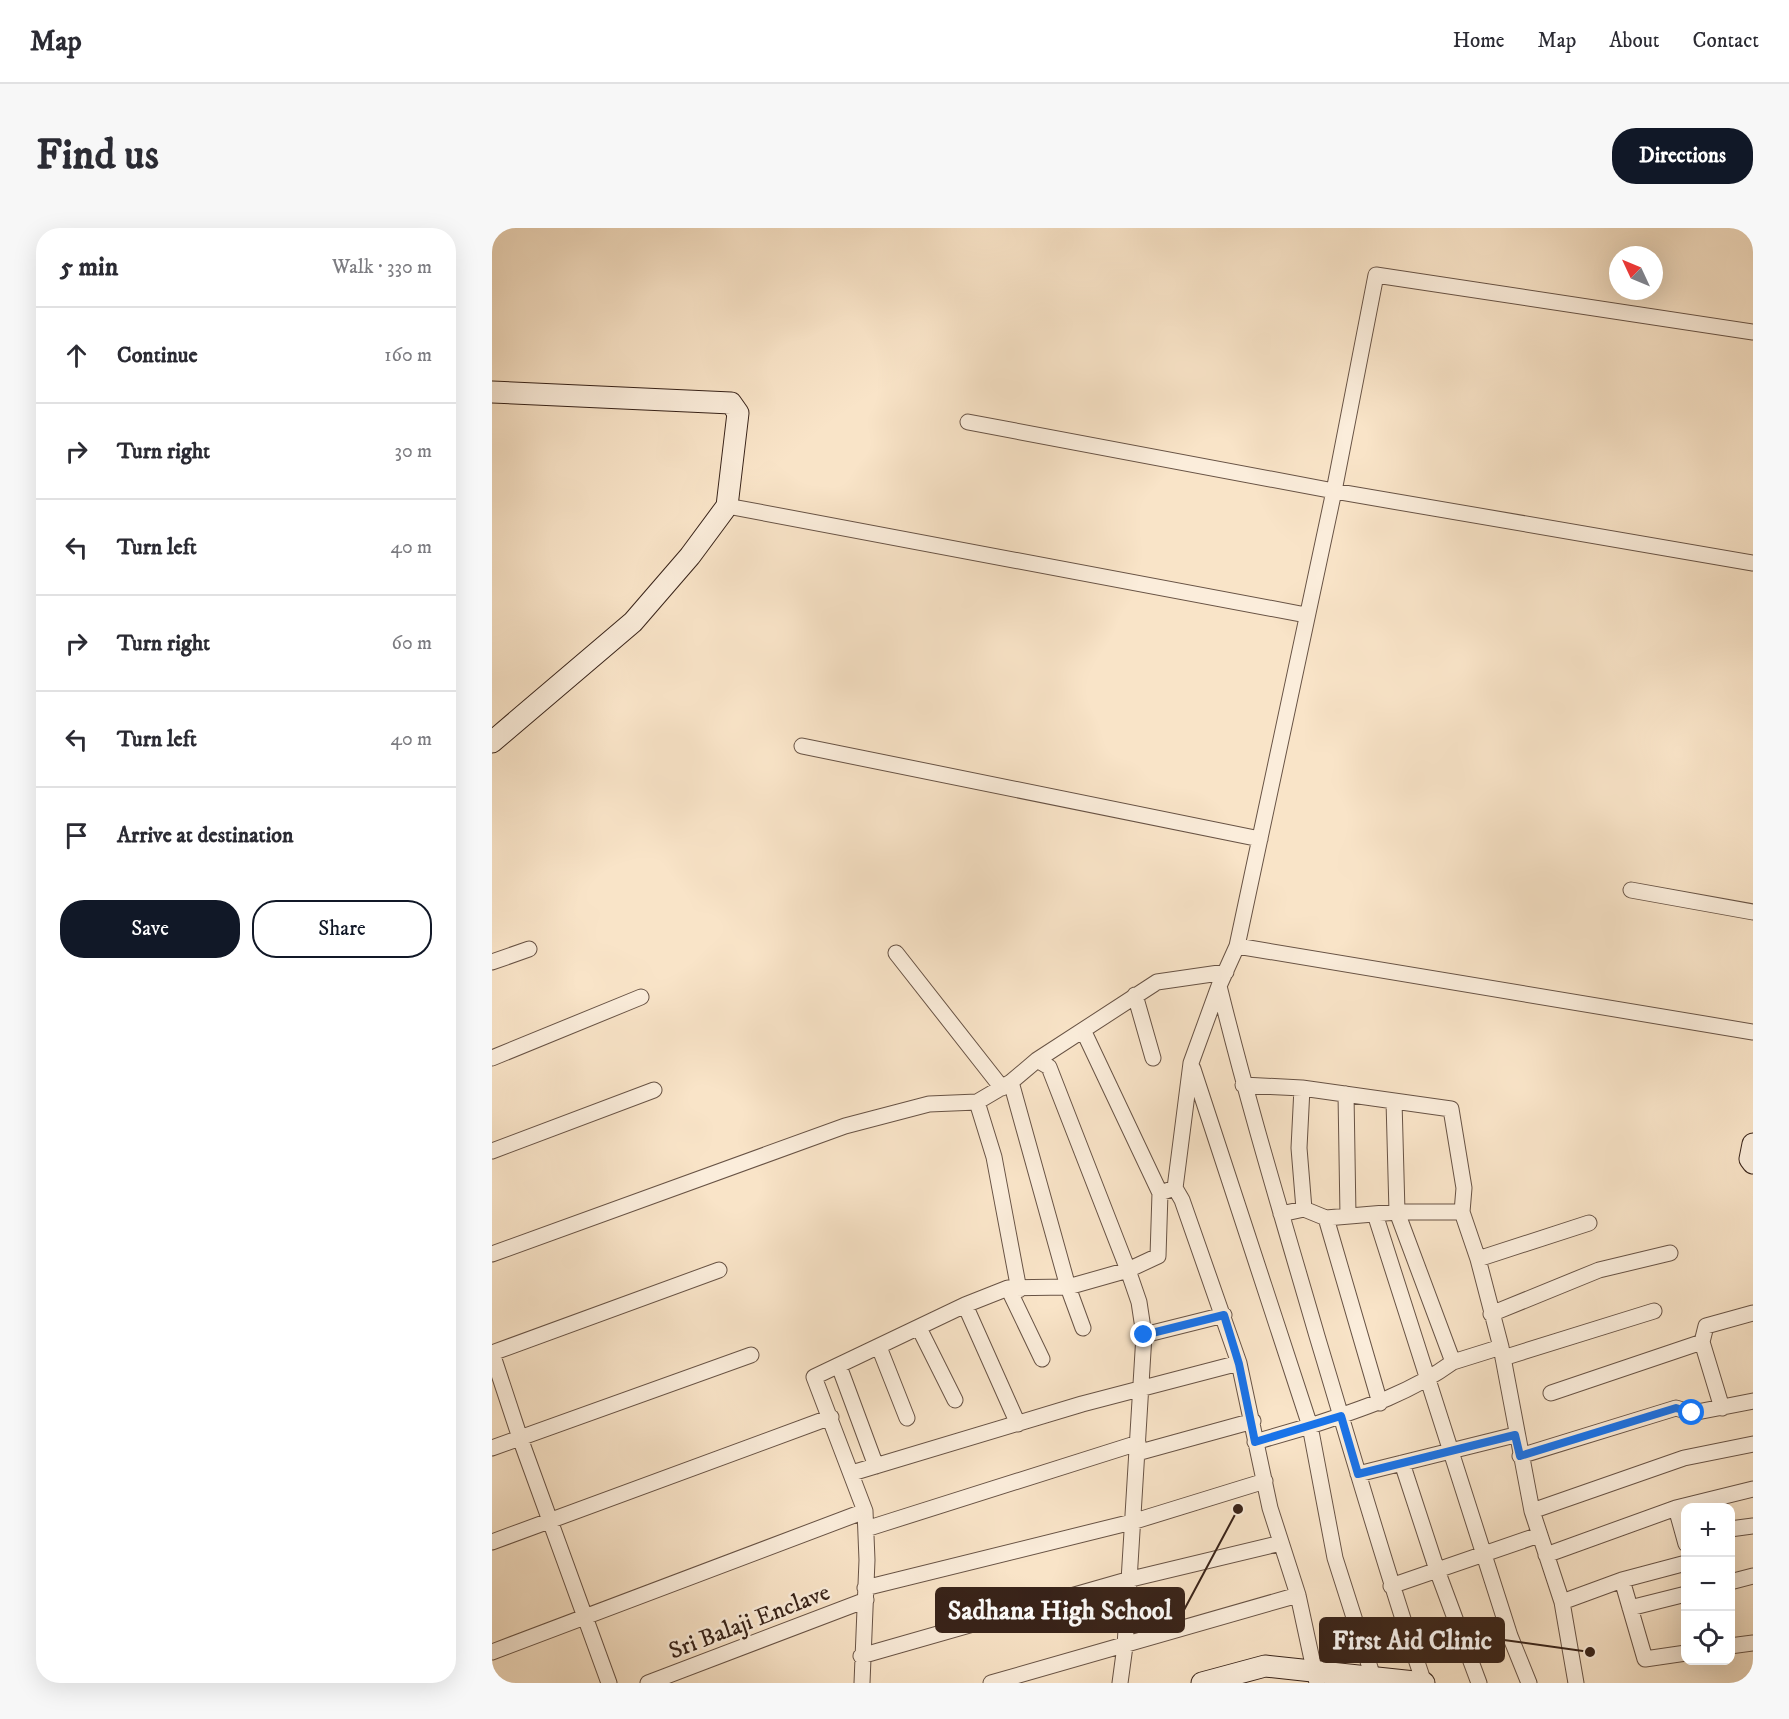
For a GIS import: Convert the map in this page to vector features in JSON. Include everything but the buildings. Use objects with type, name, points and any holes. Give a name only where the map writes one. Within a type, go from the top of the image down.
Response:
[{"type":"street","points":[[862,1683],[865,1510],[814,1377],[965,1305],[1014,1289],[1068,1287],[1128,1270],[1158,1256],[1167,1191],[1191,1063],[1222,979],[1237,946],[1334,491],[1376,275],[1753,332]]},
{"type":"street","points":[[492,392],[731,403],[738,413],[727,506],[690,556],[633,622],[492,742]]},
{"type":"street","points":[[968,422],[1334,491],[1753,563]]},
{"type":"street","points":[[727,506],[1306,615]]},
{"type":"street","points":[[802,746],[1260,839]]},
{"type":"street","points":[[1631,890],[1753,912]]},
{"type":"street","points":[[1237,946],[1753,1032]]},
{"type":"street","points":[[492,962],[529,949]]},
{"type":"street","points":[[896,953],[1006,1085],[1068,1287],[1083,1328]]},
{"type":"street","points":[[492,1254],[845,1126],[929,1104],[977,1102],[1006,1085],[1037,1060],[1157,982],[1222,979]]},
{"type":"street","points":[[1222,979],[1243,1085],[1391,1586],[1424,1683],[1373,1677],[1291,1679],[1244,1683]]},
{"type":"street","points":[[1135,995],[1153,1058]]},
{"type":"street","points":[[492,1058],[641,997]]},
{"type":"street","points":[[1083,1030],[1167,1191],[1182,1200],[1224,1315],[1239,1364],[1253,1421],[1255,1442],[1281,1543],[1298,1595],[1320,1679]]},
{"type":"street","points":[[1037,1060],[1049,1066],[1128,1270],[1139,1302],[1144,1335],[1138,1448],[1127,1580],[1125,1646],[1120,1683]]},
{"type":"street","points":[[1191,1063],[1310,1426],[1335,1558],[1373,1677]]},
{"type":"street","points":[[1243,1085],[1302,1088],[1451,1109],[1464,1188],[1462,1212],[1478,1259],[1502,1353],[1515,1435],[1532,1511],[1562,1602],[1576,1683]]},
{"type":"street","points":[[1302,1088],[1299,1148],[1304,1209]]},
{"type":"street","points":[[492,1151],[654,1090]]},
{"type":"street","points":[[1346,1094],[1348,1216]]},
{"type":"street","points":[[1394,1101],[1397,1212],[1453,1362]]},
{"type":"street","points":[[977,1102],[994,1157],[1014,1289],[1042,1359]]},
{"type":"street","points":[[1753,1144],[1750,1160],[1753,1163]]},
{"type":"street","points":[[1281,1214],[1304,1209],[1326,1218],[1397,1212],[1462,1212]]},
{"type":"street","points":[[1375,1214],[1510,1636],[1529,1683]]},
{"type":"street","points":[[1326,1218],[1380,1403]]},
{"type":"street","points":[[1478,1259],[1589,1223]]},
{"type":"street","points":[[1491,1314],[1599,1270],[1670,1253]]},
{"type":"street","points":[[609,1683],[520,1438],[492,1353],[719,1270]]},
{"type":"street","points":[[965,1305],[1018,1424]]},
{"type":"street","points":[[1255,1442],[1380,1403],[1428,1380],[1453,1362],[1502,1353],[1654,1311]]},
{"type":"street","points":[[1722,1408],[1702,1342],[1706,1326],[1753,1313]]},
{"type":"street","points":[[1144,1335],[1224,1315]]},
{"type":"street","points":[[919,1328],[955,1400]]},
{"type":"street","points":[[1551,1393],[1702,1342]]},
{"type":"street","points":[[879,1347],[907,1418]]},
{"type":"street","points":[[492,1448],[751,1355]]},
{"type":"street","points":[[852,1473],[1018,1424],[1239,1364]]},
{"type":"street","points":[[839,1366],[876,1466]]},
{"type":"street","points":[[1520,1456],[1676,1408],[1692,1413],[1753,1401]]},
{"type":"street","points":[[492,1542],[831,1417]]},
{"type":"street","points":[[866,1528],[1138,1448],[1253,1421]]},
{"type":"street","points":[[1358,1474],[1515,1435]]},
{"type":"street","points":[[1532,1511],[1684,1458],[1753,1444]]},
{"type":"street","points":[[1402,1463],[1437,1570],[1479,1683]]},
{"type":"street","name":"Sri Balaji Enclave","points":[[648,1683],[865,1594],[1132,1522],[1265,1481]]},
{"type":"street","points":[[1546,1555],[1676,1508],[1753,1489]]},
{"type":"street","points":[[1676,1508],[1681,1526]]},
{"type":"street","points":[[492,1652],[865,1510]]},
{"type":"street","points":[[1735,1528],[1753,1526]]},
{"type":"street","points":[[1391,1586],[1539,1535]]},
{"type":"street","points":[[861,1656],[1127,1580],[1281,1543]]},
{"type":"street","points":[[1562,1602],[1622,1580],[1681,1564]]},
{"type":"street","points":[[1735,1581],[1753,1576]]},
{"type":"street","points":[[1622,1580],[1645,1659],[1681,1654]]},
{"type":"street","points":[[991,1683],[1298,1595]]},
{"type":"street","points":[[1630,1608],[1681,1595]]},
{"type":"street","points":[[1735,1645],[1753,1643]]},
{"type":"street","points":[[1202,1683],[1264,1666],[1320,1679]]},
{"type":"place","name":"Sadhana High School","points":[[1238,1509]]},
{"type":"place","name":"First Aid Clinic","points":[[1590,1652]]},
{"type":"route","points":[[1144,1335],[1224,1315],[1253,1421],[1255,1442],[1341,1416],[1358,1474],[1515,1435],[1520,1456],[1676,1408],[1692,1413]]}]
